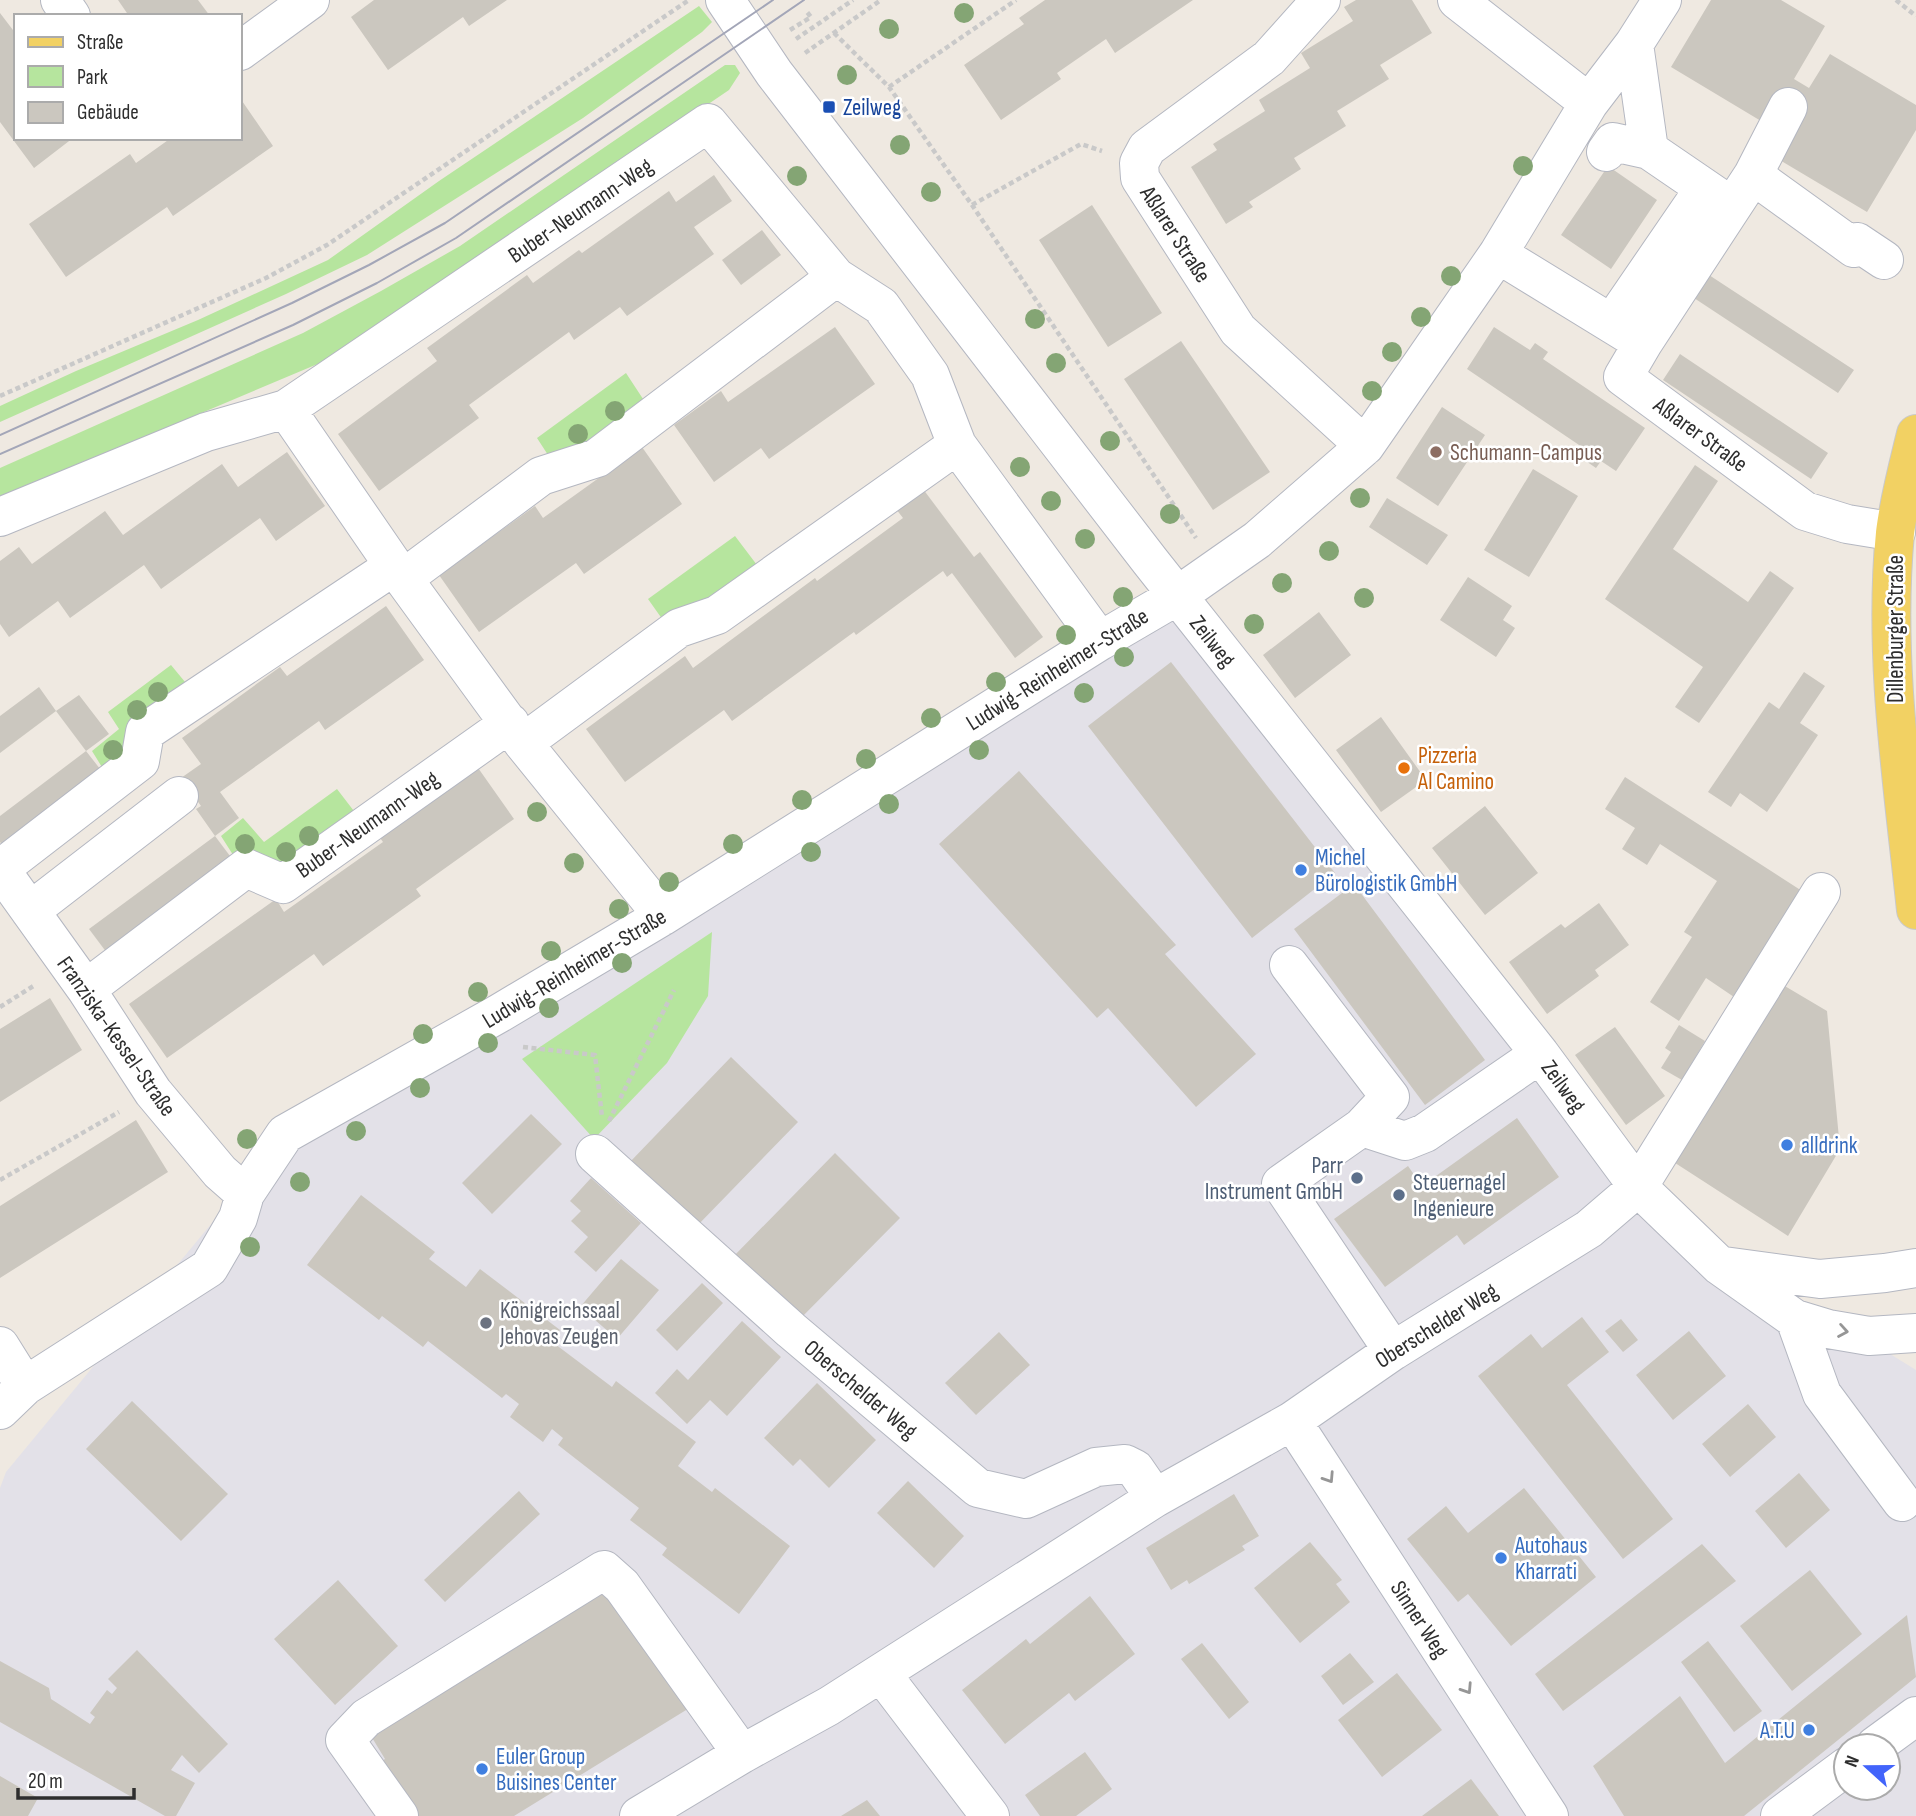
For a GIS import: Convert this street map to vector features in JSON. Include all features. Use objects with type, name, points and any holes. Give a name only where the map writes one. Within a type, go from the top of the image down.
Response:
[{"type":"main road","name":"Dillenburger Straße","points":[[1916,434],[1904,482],[1896,532],[1892,597],[1896,729],[1916,910]]},
{"type":"street","points":[[242,50],[310,0]]},
{"type":"street","name":"Zeilweg","points":[[725,0],[774,73],[1177,596],[1540,1054],[1638,1187],[1720,1266],[1794,1319],[1828,1329],[1869,1336],[1916,1333]]},
{"type":"street","name":"Aßlarer Straße","points":[[1321,0],[1269,58],[1147,148],[1139,163],[1140,178],[1238,330],[1365,446]]},
{"type":"street","points":[[1457,0],[1589,103]]},
{"type":"street","points":[[1177,596],[1258,540],[1365,446],[1498,254],[1589,103],[1634,44],[1662,0]]},
{"type":"street","points":[[1634,44],[1649,149]]},
{"type":"street","points":[[1498,254],[1628,333],[1714,203],[1753,174],[1788,107]]},
{"type":"street","name":"Buber-Neumann-Weg","points":[[0,517],[206,432],[286,409],[708,123],[836,277],[881,306],[930,375],[957,445],[1100,640]]},
{"type":"street","points":[[1606,152],[1613,142],[1649,149],[1714,203]]},
{"type":"street","points":[[1753,174],[1854,248],[1857,242],[1884,260]]},
{"type":"street","points":[[0,869],[140,761],[145,732],[399,572],[541,476],[597,458],[836,277]]},
{"type":"street","name":"Aßlarer Straße","points":[[1628,333],[1623,377],[1805,511],[1847,524],[1896,532]]},
{"type":"street","points":[[286,409],[399,572],[516,733],[663,916]]},
{"type":"street","name":"Buber-Neumann-Weg","points":[[86,989],[246,868],[283,884],[679,628],[717,615],[957,445]]},
{"type":"street","name":"Ludwig-Reinheimer-Straße","points":[[0,1346],[12,1398],[209,1268],[238,1218],[245,1194],[285,1134],[498,1014],[663,916],[1100,640],[1177,596]]},
{"type":"street","points":[[30,911],[179,796]]},
{"type":"street","name":"Franziska-Kessel-Straße","points":[[0,869],[86,989],[153,1092],[220,1172],[245,1194]]},
{"type":"street","name":"Oberschelder Weg","points":[[639,1816],[693,1802],[743,1754],[829,1706],[1155,1498],[1292,1421],[1393,1351],[1589,1229],[1638,1187],[1821,892]]},
{"type":"street","points":[[1289,965],[1390,1097],[1362,1127],[1281,1184],[1393,1351]]},
{"type":"street","points":[[1362,1127],[1405,1141],[1425,1133],[1540,1054]]},
{"type":"street","name":"Oberschelder Weg","points":[[600,1144],[791,1329],[978,1488],[1026,1499],[1096,1467],[1125,1464],[1135,1469],[1155,1498]]},
{"type":"street","points":[[1720,1266],[1820,1279],[1916,1268]]},
{"type":"street","points":[[1794,1319],[1822,1394],[1902,1502]]},
{"type":"street","name":"Sinner Weg","points":[[1292,1421],[1549,1816]]},
{"type":"street","points":[[399,1816],[345,1740],[366,1718],[604,1570],[622,1586],[743,1754]]},
{"type":"street","points":[[881,1673],[990,1816]]},
{"type":"street","points":[[1894,1732],[1916,1716]]},
{"type":"street","points":[[1780,1816],[1832,1778]]},
{"type":"path","points":[[0,396],[266,278],[327,245],[689,0]]},
{"type":"path","points":[[806,32],[853,0]]},
{"type":"path","points":[[774,73],[881,0]]},
{"type":"path","points":[[889,87],[1016,0]]},
{"type":"path","points":[[1896,0],[1916,16]]},
{"type":"path","points":[[791,30],[811,16],[807,12]]},
{"type":"path","points":[[834,33],[889,87],[972,205],[1217,569]]},
{"type":"path","points":[[972,205],[1081,144],[1139,163]]},
{"type":"path","points":[[600,1144],[611,1114],[674,990]]},
{"type":"path","points":[[520,1046],[595,1055],[600,1144]]},
{"type":"path","points":[[0,1180],[153,1092]]},
{"type":"shaded area","points":[[1185,614],[1644,1202],[1916,1370],[1916,1816],[0,1816],[0,1488],[6,1472],[283,1137]]},
{"type":"green space","points":[[699,6],[712,22],[702,32],[583,118],[367,255],[0,422],[0,406],[328,260],[439,181]]},
{"type":"green space","points":[[725,65],[735,65],[740,73],[729,90],[339,355],[0,498],[0,468],[303,333],[381,291],[460,246]]},
{"type":"green space","points":[[626,373],[645,402],[586,452],[548,455],[537,438]]},
{"type":"green space","points":[[735,536],[760,569],[665,623],[648,599]]},
{"type":"green space","points":[[171,665],[190,688],[132,753],[105,772],[92,751],[119,729],[108,712]]},
{"type":"green space","points":[[337,789],[357,815],[280,876],[235,858],[221,836],[243,818],[264,842]]},
{"type":"green space","points":[[712,932],[708,996],[667,1063],[594,1139],[522,1059]]},
{"type":"building","points":[[118,0],[198,0],[208,14],[128,14]]},
{"type":"building","points":[[374,0],[507,0],[469,26],[463,17],[388,70],[351,17]]},
{"type":"building","points":[[1045,0],[1193,0],[1115,53],[1106,39],[1057,73],[1061,79],[1001,120],[964,65],[1024,24],[1019,18]]},
{"type":"building","points":[[1356,0],[1412,0],[1432,33],[1380,65],[1389,79],[1337,111],[1346,126],[1294,158],[1301,169],[1249,202],[1253,207],[1226,224],[1191,167],[1217,150],[1213,144],[1265,111],[1259,100],[1310,68],[1301,53],[1353,21],[1344,7]]},
{"type":"building","points":[[1711,0],[1781,0],[1825,26],[1794,79],[1809,88],[1830,54],[1916,105],[1916,130],[1867,212],[1773,156],[1766,124],[1671,67]]},
{"type":"building","points":[[0,13],[14,31],[14,140],[70,140],[34,168],[0,122]]},
{"type":"building","points":[[242,101],[273,146],[173,216],[167,207],[66,277],[29,224],[130,154],[136,163],[168,140],[242,140]]},
{"type":"building","points":[[1608,166],[1657,200],[1611,269],[1561,235]]},
{"type":"building","points":[[714,175],[732,201],[694,227],[714,254],[627,316],[620,307],[574,340],[569,332],[469,405],[479,418],[379,491],[338,434],[437,361],[427,348],[527,275],[533,283],[579,250],[582,253],[669,191],[676,202]]},
{"type":"building","points":[[1092,205],[1162,313],[1108,347],[1039,240]]},
{"type":"building","points":[[762,230],[781,255],[741,285],[722,260]]},
{"type":"building","points":[[1709,275],[1854,370],[1838,393],[1694,298]]},
{"type":"building","points":[[835,327],[875,384],[769,459],[761,448],[714,482],[674,425],[721,391],[728,402]]},
{"type":"building","points":[[1494,327],[1530,350],[1535,343],[1548,352],[1543,359],[1645,428],[1616,471],[1601,461],[1596,468],[1577,455],[1582,447],[1467,369]]},
{"type":"building","points":[[1181,341],[1270,472],[1213,510],[1124,379]]},
{"type":"building","points":[[1680,354],[1828,453],[1811,479],[1663,380]]},
{"type":"building","points":[[1442,407],[1485,435],[1438,506],[1396,478]]},
{"type":"building","points":[[642,447],[682,504],[584,574],[576,563],[479,632],[439,575],[535,506],[543,518]]},
{"type":"building","points":[[287,452],[325,506],[276,541],[260,518],[161,589],[144,565],[70,618],[58,601],[9,637],[0,624],[0,561],[19,547],[32,564],[105,511],[123,535],[222,464],[238,487]]},
{"type":"building","points":[[1695,465],[1718,481],[1673,549],[1748,602],[1770,571],[1794,588],[1699,723],[1675,707],[1703,667],[1605,599]]},
{"type":"building","points":[[1533,469],[1578,496],[1529,577],[1484,550]]},
{"type":"building","points":[[923,489],[974,557],[980,552],[1043,637],[1015,658],[952,573],[947,577],[943,571],[732,721],[724,710],[625,782],[586,729],[685,656],[693,668],[815,578],[817,581],[903,518],[896,509]]},
{"type":"building","points":[[1387,498],[1448,535],[1427,565],[1369,527]]},
{"type":"building","points":[[1468,577],[1512,606],[1503,620],[1515,628],[1496,657],[1440,620]]},
{"type":"building","points":[[386,606],[424,660],[325,730],[319,721],[220,792],[239,818],[215,836],[196,809],[201,806],[181,778],[201,764],[182,738],[280,667],[287,676]]},
{"type":"building","points":[[1319,612],[1351,655],[1295,698],[1263,655]]},
{"type":"building","points":[[1171,662],[1335,873],[1252,938],[1088,726]]},
{"type":"building","points":[[1804,672],[1825,686],[1800,723],[1818,735],[1767,812],[1740,793],[1731,807],[1708,792],[1769,702],[1779,709]]},
{"type":"building","points":[[39,687],[56,711],[0,753],[0,716]]},
{"type":"building","points":[[79,695],[109,734],[86,751],[56,711]]},
{"type":"building","points":[[1381,717],[1426,780],[1381,812],[1336,750]]},
{"type":"building","points":[[86,751],[104,774],[5,848],[0,842],[0,816]]},
{"type":"building","points":[[476,765],[514,819],[416,889],[421,896],[323,966],[314,954],[167,1058],[129,1004],[276,899],[284,912],[383,842],[378,835]]},
{"type":"building","points":[[1019,771],[1176,945],[1165,954],[1256,1054],[1196,1107],[1108,1008],[1097,1018],[939,844]]},
{"type":"building","points":[[1625,777],[1802,891],[1734,997],[1706,978],[1679,1021],[1650,1002],[1692,937],[1684,932],[1717,881],[1660,844],[1647,865],[1622,849],[1635,828],[1605,809]]},
{"type":"building","points":[[1485,806],[1538,873],[1485,915],[1432,848]]},
{"type":"building","points":[[215,836],[233,860],[107,953],[89,929]]},
{"type":"building","points":[[1354,884],[1485,1060],[1425,1105],[1294,929]]},
{"type":"building","points":[[1599,903],[1629,945],[1595,970],[1599,976],[1547,1014],[1509,962],[1561,924],[1565,928]]},
{"type":"building","points":[[1778,982],[1827,1011],[1840,1149],[1788,1236],[1669,1159]]},
{"type":"building","points":[[50,998],[82,1050],[0,1102],[0,1029]]},
{"type":"building","points":[[1679,1025],[1705,1041],[1682,1080],[1661,1068],[1671,1052],[1665,1048]]},
{"type":"building","points":[[1615,1027],[1665,1096],[1626,1125],[1575,1055]]},
{"type":"building","points":[[731,1057],[798,1122],[696,1227],[629,1163]]},
{"type":"building","points":[[531,1114],[562,1144],[492,1214],[462,1183]]},
{"type":"building","points":[[1517,1118],[1559,1177],[1464,1245],[1457,1235],[1385,1287],[1334,1219],[1408,1166],[1422,1186]]},
{"type":"building","points":[[136,1120],[168,1172],[0,1278],[0,1206]]},
{"type":"building","points":[[835,1153],[900,1218],[795,1324],[730,1260]]},
{"type":"building","points":[[591,1178],[641,1223],[596,1272],[574,1252],[588,1237],[571,1221],[581,1211],[570,1201]]},
{"type":"building","points":[[361,1195],[435,1252],[429,1259],[466,1287],[480,1269],[560,1330],[551,1341],[612,1387],[616,1381],[696,1442],[678,1466],[712,1492],[715,1488],[790,1546],[739,1614],[662,1555],[667,1548],[630,1520],[639,1508],[558,1445],[563,1438],[552,1429],[543,1442],[510,1417],[519,1404],[506,1394],[502,1398],[428,1341],[423,1347],[382,1316],[379,1320],[307,1265]]},
{"type":"building","points":[[621,1259],[659,1290],[617,1339],[580,1307]]},
{"type":"building","points":[[702,1283],[723,1303],[677,1351],[656,1330]]},
{"type":"building","points":[[1582,1317],[1609,1352],[1567,1385],[1673,1519],[1623,1559],[1478,1376],[1531,1334],[1542,1348]]},
{"type":"building","points":[[1621,1319],[1638,1340],[1623,1352],[1605,1331]]},
{"type":"building","points":[[742,1321],[781,1357],[727,1416],[710,1400],[687,1424],[655,1393],[677,1369],[688,1380]]},
{"type":"building","points":[[1689,1331],[1726,1376],[1673,1420],[1636,1375]]},
{"type":"building","points":[[999,1332],[1030,1365],[976,1415],[945,1383]]},
{"type":"building","points":[[817,1383],[876,1440],[829,1488],[800,1459],[793,1466],[764,1438]]},
{"type":"building","points":[[132,1401],[228,1494],[181,1541],[86,1449]]},
{"type":"building","points":[[1748,1404],[1776,1437],[1730,1477],[1702,1444]]},
{"type":"building","points":[[1799,1473],[1830,1510],[1786,1548],[1755,1511]]},
{"type":"building","points":[[908,1481],[964,1536],[934,1568],[877,1513]]},
{"type":"building","name":"Autohaus Kharrati","points":[[1524,1488],[1596,1577],[1511,1646],[1468,1594],[1458,1602],[1407,1539],[1446,1506],[1468,1533]]},
{"type":"building","points":[[519,1491],[540,1514],[445,1602],[424,1580]]},
{"type":"building","points":[[1234,1494],[1259,1536],[1242,1546],[1245,1550],[1189,1584],[1187,1580],[1171,1590],[1146,1548]]},
{"type":"building","points":[[1310,1542],[1342,1580],[1336,1584],[1350,1602],[1300,1643],[1254,1588]]},
{"type":"building","points":[[1702,1544],[1736,1581],[1563,1711],[1535,1674]]},
{"type":"building","points":[[1810,1570],[1862,1634],[1792,1691],[1740,1626]]},
{"type":"building","points":[[338,1580],[398,1646],[335,1705],[274,1639]]},
{"type":"building","points":[[603,1586],[691,1707],[514,1816],[409,1816],[377,1764],[385,1759],[368,1731]]},
{"type":"building","points":[[1090,1596],[1135,1654],[1075,1701],[1069,1693],[1005,1744],[962,1690],[1026,1639],[1030,1644]]},
{"type":"building","name":"A.T.U","points":[[1907,1615],[1916,1677],[1848,1732],[1832,1732],[1832,1745],[1744,1816],[1624,1816],[1593,1766],[1680,1696],[1725,1763]]},
{"type":"building","points":[[1708,1641],[1762,1711],[1734,1732],[1681,1662]]},
{"type":"building","points":[[1202,1643],[1249,1702],[1229,1719],[1181,1659]]},
{"type":"building","points":[[137,1650],[228,1744],[199,1773],[182,1755],[171,1770],[195,1783],[176,1816],[165,1816],[0,1722],[0,1661],[49,1688],[51,1699],[90,1724],[95,1717],[90,1713],[107,1690],[112,1694],[117,1688],[108,1679]]},
{"type":"building","points":[[1350,1653],[1374,1682],[1343,1705],[1321,1676]]},
{"type":"building","points":[[1397,1673],[1442,1730],[1382,1777],[1338,1720]]},
{"type":"building","points":[[1085,1752],[1112,1789],[1076,1816],[1040,1816],[1025,1795]]},
{"type":"building","points":[[0,1776],[38,1798],[28,1816],[0,1816]]},
{"type":"building","points":[[1471,1779],[1499,1816],[1422,1816]]},
{"type":"building","points":[[867,1800],[880,1816],[841,1816]]},
{"type":"tram line","points":[[0,435],[292,303],[445,223],[773,0]]},
{"type":"tram line","points":[[0,454],[293,325],[377,283],[456,238],[804,0]]},
{"type":"place","name":"Zeilweg","points":[[829,107]]},
{"type":"place","name":"Schumann-Campus","points":[[1436,452]]},
{"type":"place","name":"Pizzeria Al Camino","points":[[1404,768]]},
{"type":"place","name":"Michel Bürologistik GmbH","points":[[1301,870]]},
{"type":"place","name":"alldrink","points":[[1787,1145]]},
{"type":"place","name":"Parr Instrument GmbH","points":[[1357,1178]]},
{"type":"place","name":"Steuernagel Ingenieure","points":[[1399,1195]]},
{"type":"place","name":"Königreichssaal Jehovas Zeugen","points":[[486,1323]]},
{"type":"place","name":"Autohaus Kharrati","points":[[1501,1558]]},
{"type":"place","name":"A.T.U","points":[[1809,1730]]},
{"type":"place","name":"Euler Group Buisines Center","points":[[482,1769]]}]
